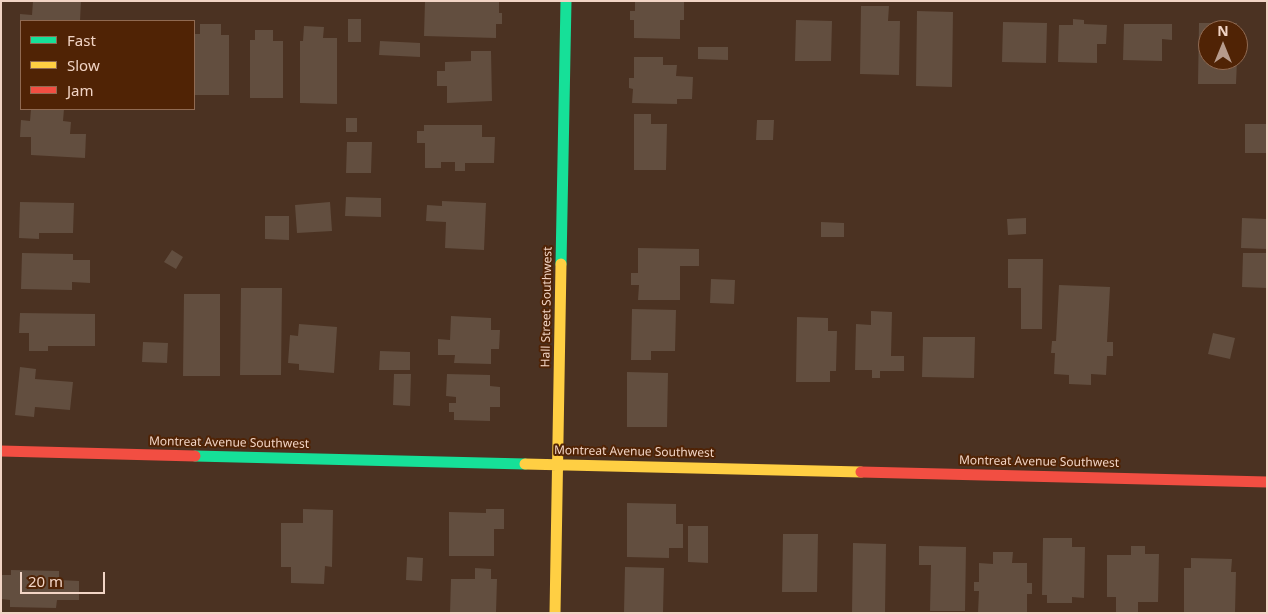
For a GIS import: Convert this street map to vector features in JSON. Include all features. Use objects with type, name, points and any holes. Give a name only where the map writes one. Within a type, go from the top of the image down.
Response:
[{"type":"street","name":"Hall Street Southwest","points":[[555,613],[566,1]]},
{"type":"street","name":"Montreat Avenue Southwest","points":[[1,451],[1267,482]]},
{"type":"building","points":[[33,1],[81,1],[80,20],[20,20],[20,14],[32,15]]},
{"type":"building","points":[[425,1],[499,1],[499,13],[502,13],[502,24],[496,24],[496,38],[424,36]]},
{"type":"building","points":[[635,1],[684,2],[684,20],[680,20],[680,39],[634,38],[634,20],[630,20],[630,11],[635,11]]},
{"type":"building","points":[[861,6],[889,6],[888,21],[900,21],[899,75],[860,74]]},
{"type":"building","points":[[917,11],[953,12],[952,87],[916,86]]},
{"type":"building","points":[[348,19],[361,19],[361,42],[348,42]]},
{"type":"building","points":[[1073,19],[1084,20],[1084,24],[1107,25],[1106,44],[1097,44],[1097,63],[1058,62],[1059,25],[1073,25]]},
{"type":"building","points":[[796,20],[832,21],[831,61],[795,61]]},
{"type":"building","points":[[1003,22],[1047,23],[1046,63],[1002,62]]},
{"type":"building","points":[[200,24],[221,24],[221,35],[229,35],[229,95],[195,95],[195,34],[200,34]]},
{"type":"building","points":[[1124,24],[1172,24],[1172,40],[1162,39],[1162,61],[1123,60]]},
{"type":"building","points":[[304,26],[324,27],[323,38],[337,38],[337,104],[300,103],[300,41],[303,41]]},
{"type":"building","points":[[255,30],[273,30],[273,41],[283,41],[283,98],[250,98],[250,40],[255,40]]},
{"type":"building","points":[[380,41],[420,43],[420,57],[379,55]]},
{"type":"building","points":[[698,47],[728,47],[728,60],[698,59]]},
{"type":"building","points":[[471,51],[491,51],[492,101],[447,103],[447,86],[437,86],[437,71],[445,71],[445,62],[471,61]]},
{"type":"building","points":[[634,57],[663,57],[663,65],[677,65],[676,76],[693,77],[692,99],[677,99],[677,104],[632,103],[633,89],[629,88],[629,78],[634,78]]},
{"type":"building","points":[[1198,70],[1237,70],[1236,84],[1198,84]]},
{"type":"building","points":[[31,110],[64,110],[63,121],[71,122],[70,134],[86,134],[85,158],[31,155],[31,137],[20,137],[21,120],[30,121]]},
{"type":"building","points":[[634,114],[651,114],[651,124],[667,124],[666,170],[634,170]]},
{"type":"building","points":[[346,118],[357,118],[357,132],[346,132]]},
{"type":"building","points":[[757,120],[774,120],[773,140],[756,140]]},
{"type":"building","points":[[1245,124],[1267,124],[1267,153],[1245,153]]},
{"type":"building","points":[[424,125],[482,125],[482,137],[495,137],[494,163],[465,163],[465,171],[455,171],[455,162],[441,162],[441,168],[425,168],[425,143],[417,143],[417,131],[424,131]]},
{"type":"building","points":[[347,142],[372,142],[371,173],[346,173]]},
{"type":"building","points":[[346,197],[381,198],[381,217],[345,216]]},
{"type":"building","points":[[442,201],[486,203],[484,250],[445,248],[446,222],[426,221],[427,205],[442,206]]},
{"type":"building","points":[[20,202],[74,203],[73,233],[39,233],[39,239],[19,238]]},
{"type":"building","points":[[330,202],[332,231],[297,233],[295,205]]},
{"type":"building","points":[[265,216],[289,216],[289,240],[265,239]]},
{"type":"building","points":[[1026,218],[1026,234],[1008,235],[1007,219]]},
{"type":"building","points":[[1242,218],[1267,219],[1267,249],[1241,248]]},
{"type":"building","points":[[821,222],[844,223],[844,237],[821,237]]},
{"type":"building","points":[[638,248],[699,249],[699,266],[680,266],[680,300],[638,300],[639,285],[631,285],[631,273],[638,273]]},
{"type":"building","points":[[172,250],[183,257],[176,269],[164,262]]},
{"type":"building","points":[[22,253],[73,254],[73,260],[90,260],[90,283],[72,282],[72,290],[21,289]]},
{"type":"building","points":[[1243,253],[1267,253],[1267,288],[1242,287]]},
{"type":"building","points":[[1008,259],[1043,259],[1042,329],[1021,329],[1021,288],[1008,288]]},
{"type":"building","points":[[711,279],[735,280],[734,304],[710,303]]},
{"type":"building","points":[[1059,285],[1110,287],[1107,342],[1113,342],[1113,356],[1107,356],[1106,375],[1091,374],[1091,385],[1069,384],[1069,375],[1054,374],[1055,353],[1051,353],[1052,341],[1056,341]]},
{"type":"building","points":[[241,288],[282,288],[281,375],[240,375]]},
{"type":"building","points":[[184,294],[220,294],[220,376],[183,376]]},
{"type":"building","points":[[632,309],[676,310],[675,351],[651,351],[651,360],[631,360]]},
{"type":"building","points":[[871,311],[892,312],[891,356],[904,356],[904,371],[880,371],[880,378],[872,378],[872,370],[855,370],[856,324],[871,325]]},
{"type":"building","points":[[20,313],[95,314],[95,346],[48,346],[48,351],[29,351],[29,333],[19,333]]},
{"type":"building","points":[[451,316],[491,318],[491,330],[500,330],[499,349],[491,349],[491,364],[454,363],[455,355],[438,355],[438,339],[450,340]]},
{"type":"building","points":[[797,317],[828,318],[828,331],[837,331],[836,371],[830,371],[830,382],[796,382]]},
{"type":"building","points":[[299,324],[337,327],[334,373],[299,370],[299,364],[288,363],[290,335],[298,336]]},
{"type":"building","points":[[1213,333],[1235,338],[1230,359],[1208,354]]},
{"type":"building","points":[[923,337],[975,337],[974,378],[922,377]]},
{"type":"building","points":[[143,342],[168,343],[167,363],[142,362]]},
{"type":"building","points":[[380,351],[410,352],[410,370],[379,370]]},
{"type":"building","points":[[20,367],[36,369],[35,379],[73,382],[70,410],[35,407],[34,417],[15,415]]},
{"type":"building","points":[[627,372],[668,373],[667,427],[627,427]]},
{"type":"building","points":[[394,374],[411,374],[410,406],[393,405]]},
{"type":"building","points":[[447,374],[490,375],[490,386],[500,387],[500,407],[490,407],[490,421],[454,420],[454,412],[449,412],[449,403],[456,403],[456,397],[446,396]]},
{"type":"building","points":[[627,503],[676,504],[676,524],[683,524],[683,548],[669,548],[669,558],[627,557]]},
{"type":"building","points":[[303,509],[333,510],[332,567],[325,566],[324,584],[291,583],[291,567],[281,567],[281,523],[303,523]]},
{"type":"building","points":[[486,509],[504,509],[504,529],[494,529],[494,556],[449,556],[449,512],[486,513]]},
{"type":"building","points":[[688,526],[708,526],[708,563],[688,562]]},
{"type":"building","points":[[783,534],[818,534],[817,592],[782,592]]},
{"type":"building","points":[[1043,538],[1072,538],[1072,547],[1085,547],[1084,598],[1072,597],[1072,603],[1047,603],[1047,595],[1042,595]]},
{"type":"building","points":[[853,543],[886,544],[885,613],[852,613]]},
{"type":"building","points":[[919,546],[966,547],[965,611],[930,611],[931,565],[919,565]]},
{"type":"building","points":[[1131,546],[1145,546],[1145,554],[1159,554],[1158,602],[1138,602],[1138,613],[1116,612],[1116,597],[1107,597],[1107,555],[1131,555]]},
{"type":"building","points":[[993,552],[1013,552],[1012,563],[1027,563],[1027,583],[1032,583],[1032,594],[1027,594],[1027,613],[978,613],[979,591],[974,591],[974,582],[979,582],[979,563],[993,564]]},
{"type":"building","points":[[407,557],[423,558],[422,581],[406,580]]},
{"type":"building","points":[[1191,558],[1232,559],[1231,572],[1236,572],[1235,613],[1184,613],[1184,568],[1191,568]]},
{"type":"building","points":[[625,567],[664,568],[663,613],[624,613]]},
{"type":"building","points":[[475,568],[491,569],[491,579],[497,579],[496,613],[450,613],[451,579],[475,579]]},
{"type":"building","points":[[11,570],[59,571],[59,580],[79,581],[79,600],[57,600],[56,608],[10,607],[10,600],[1,599],[1,575],[11,575]]},
{"type":"traffic: fast","points":[[561,264],[566,1]]},
{"type":"traffic: fast","points":[[195,456],[525,464]]},
{"type":"traffic: slow","points":[[555,613],[561,264]]},
{"type":"traffic: slow","points":[[525,464],[861,472]]},
{"type":"traffic: jam","points":[[1,451],[195,456]]},
{"type":"traffic: jam","points":[[861,472],[1267,482]]}]
